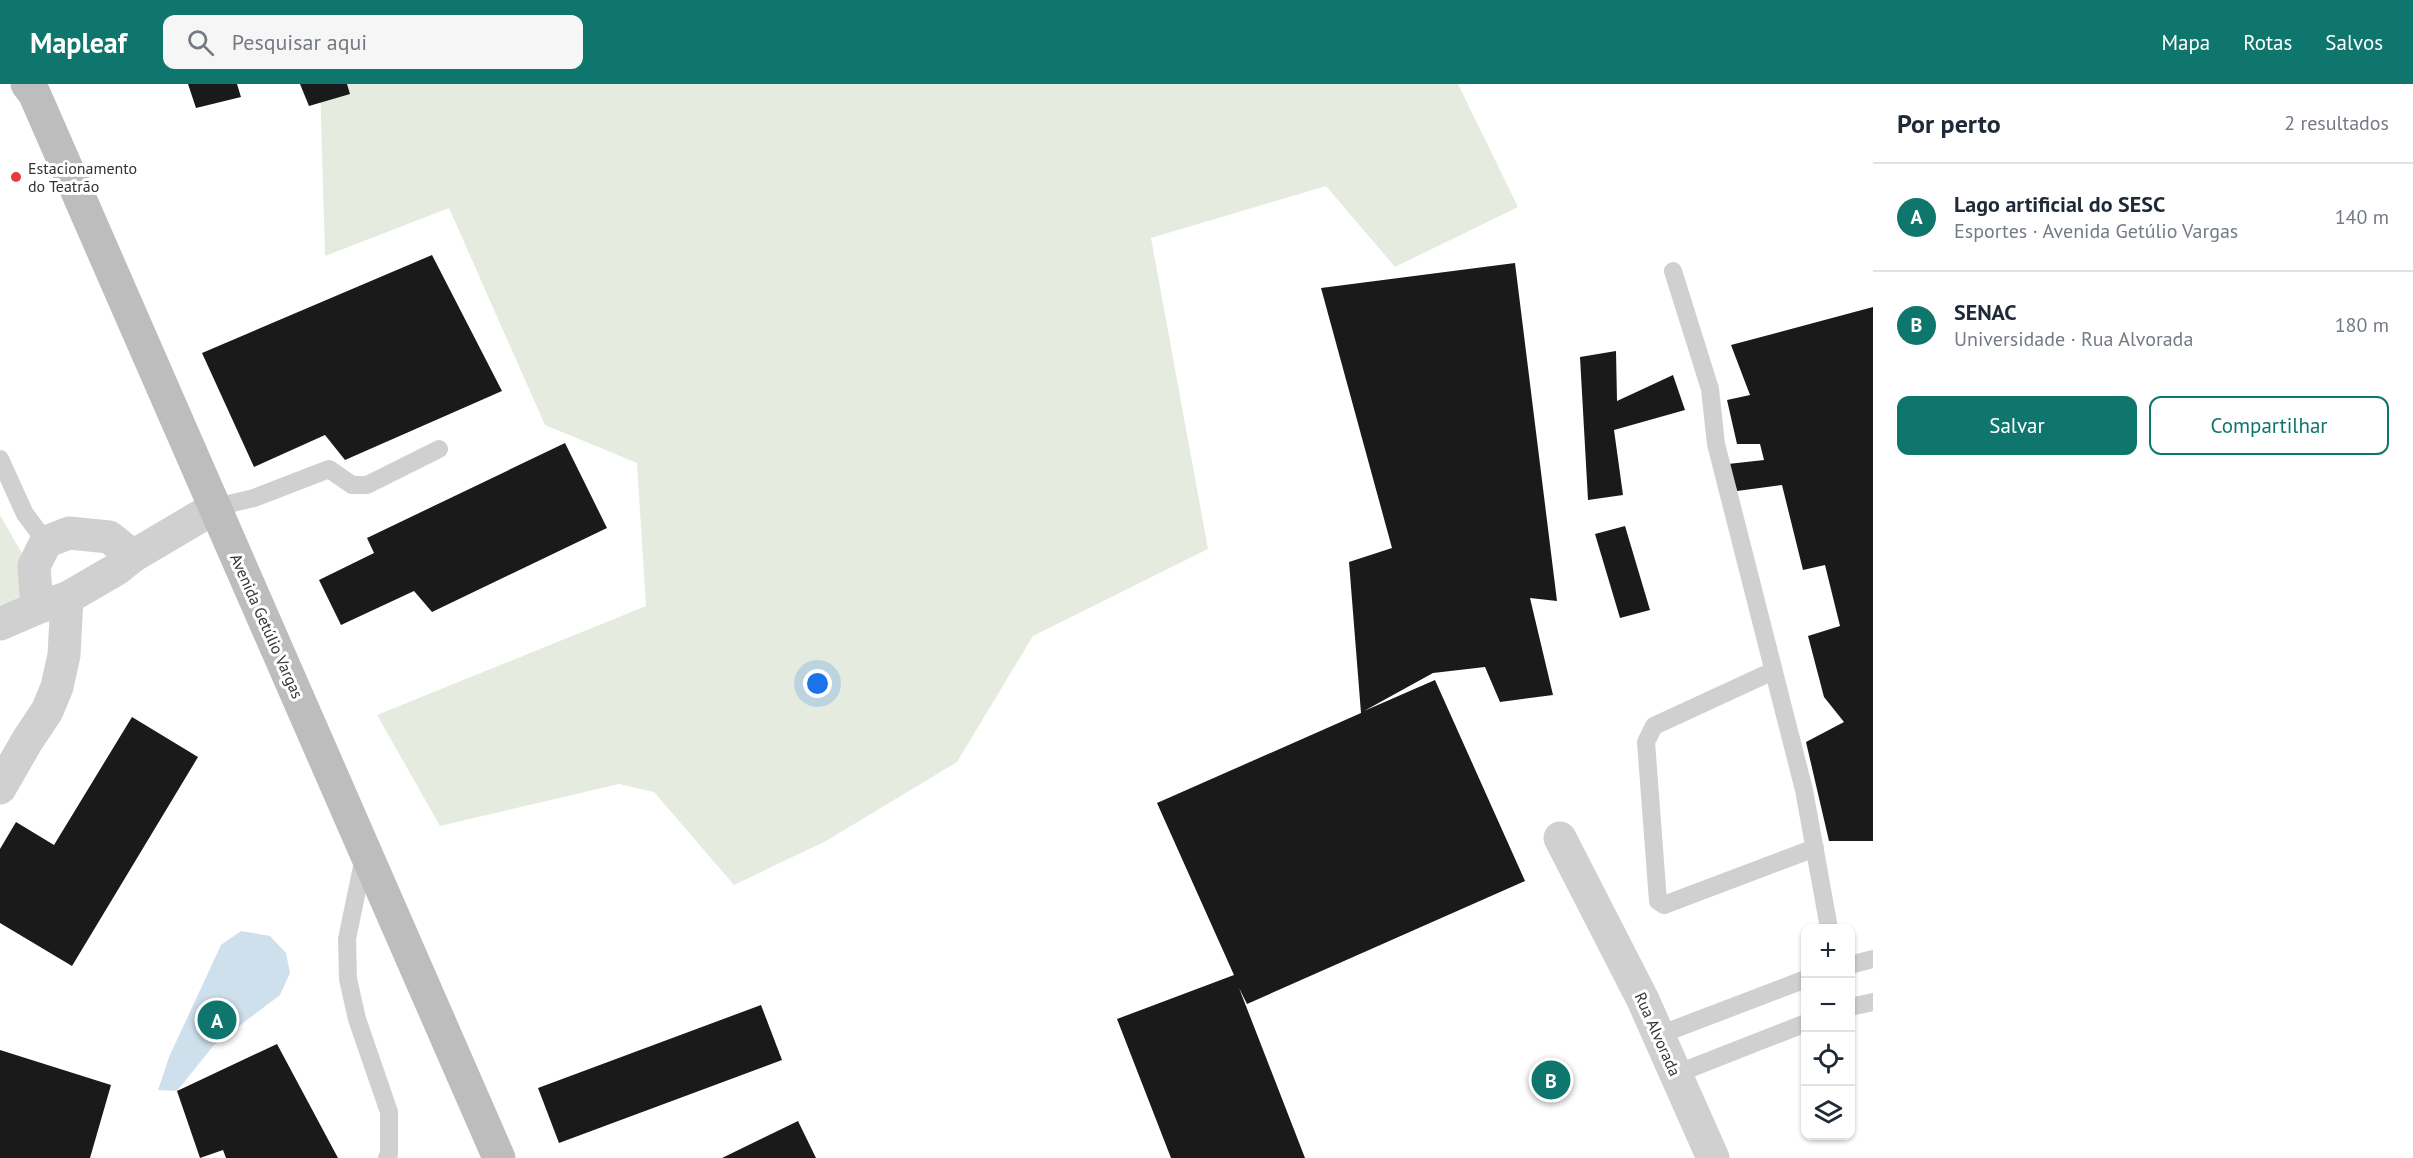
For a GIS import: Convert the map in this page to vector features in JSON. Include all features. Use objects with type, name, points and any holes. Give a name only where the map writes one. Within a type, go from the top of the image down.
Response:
[{"type":"street","name":"Avenida Getúlio Vargas","points":[[32,87],[499,1158]]},
{"type":"street","points":[[0,624],[52,603],[117,569],[133,556],[216,507]]},
{"type":"street","points":[[0,788],[47,711],[57,687],[64,655],[52,603],[34,566],[46,542],[69,533],[109,537],[133,556]]},
{"type":"street","name":"Rua Alvorada","points":[[1560,838],[1600,912],[1659,1035],[1713,1158]]},
{"type":"lane","points":[[1673,271],[1710,389],[1716,444],[1804,790],[1828,924]]},
{"type":"lane","points":[[216,507],[254,498],[329,469],[352,485],[367,485],[439,449]]},
{"type":"lane","points":[[0,459],[25,514],[46,542]]},
{"type":"lane","points":[[1773,671],[1654,726],[1650,733],[1646,742],[1658,901],[1664,905],[1815,848]]},
{"type":"lane","points":[[365,850],[347,939],[348,979],[357,1019],[389,1112],[389,1154],[387,1158]]},
{"type":"lane","points":[[1855,963],[1873,959]]},
{"type":"lane","points":[[1659,1035],[1801,981]]},
{"type":"lane","points":[[1855,1007],[1873,1002]]},
{"type":"lane","points":[[1676,1074],[1801,1025]]},
{"type":"shaded area","points":[[320,84],[1458,84],[1518,207],[1395,267],[1326,186],[1151,238],[1208,549],[1033,636],[957,762],[826,841],[734,885],[654,792],[619,784],[440,826],[377,715],[646,606],[637,463],[545,425],[449,208],[325,256]]},
{"type":"shaded area","points":[[0,515],[28,564],[20,604],[0,612]]},
{"type":"water","points":[[241,931],[270,936],[286,953],[290,973],[280,995],[214,1045],[177,1091],[158,1090],[169,1057],[221,945]]},
{"type":"building","points":[[188,84],[237,84],[241,97],[196,108]]},
{"type":"building","points":[[300,84],[347,84],[350,94],[309,106]]},
{"type":"building","points":[[432,255],[502,391],[345,460],[325,435],[254,467],[202,353]]},
{"type":"building","points":[[1515,263],[1557,601],[1530,598],[1553,695],[1500,702],[1485,667],[1433,673],[1364,711],[1435,680],[1525,881],[1247,1004],[1239,988],[1305,1158],[1171,1158],[1117,1019],[1234,975],[1157,803],[1361,713],[1349,562],[1392,548],[1321,288]]},
{"type":"building","points":[[1873,307],[1873,841],[1829,841],[1806,742],[1844,722],[1824,697],[1808,636],[1840,626],[1825,565],[1803,570],[1782,485],[1737,491],[1728,464],[1764,460],[1760,444],[1737,444],[1727,400],[1750,395],[1731,345]]},
{"type":"building","points":[[1616,351],[1617,401],[1673,375],[1685,410],[1614,430],[1623,495],[1588,500],[1580,357]]},
{"type":"building","points":[[565,443],[607,528],[432,612],[414,591],[341,625],[319,580],[374,553],[367,538]]},
{"type":"building","points":[[1625,526],[1650,610],[1620,618],[1595,534]]},
{"type":"building","points":[[132,717],[198,757],[72,966],[0,923],[0,849],[16,822],[54,845]]},
{"type":"building","points":[[761,1005],[782,1060],[559,1143],[538,1088]]},
{"type":"building","points":[[277,1044],[338,1158],[226,1158],[223,1150],[200,1158],[177,1091]]},
{"type":"building","points":[[0,1050],[111,1085],[90,1158],[0,1158]]},
{"type":"building","points":[[798,1121],[816,1158],[722,1158]]},
{"type":"place","name":"Estacionamento do Teatrão","points":[[16,177]]},
{"type":"place","name":"Lago artificial do SESC","points":[[217,1020]]},
{"type":"place","name":"SENAC","points":[[1551,1080]]}]
